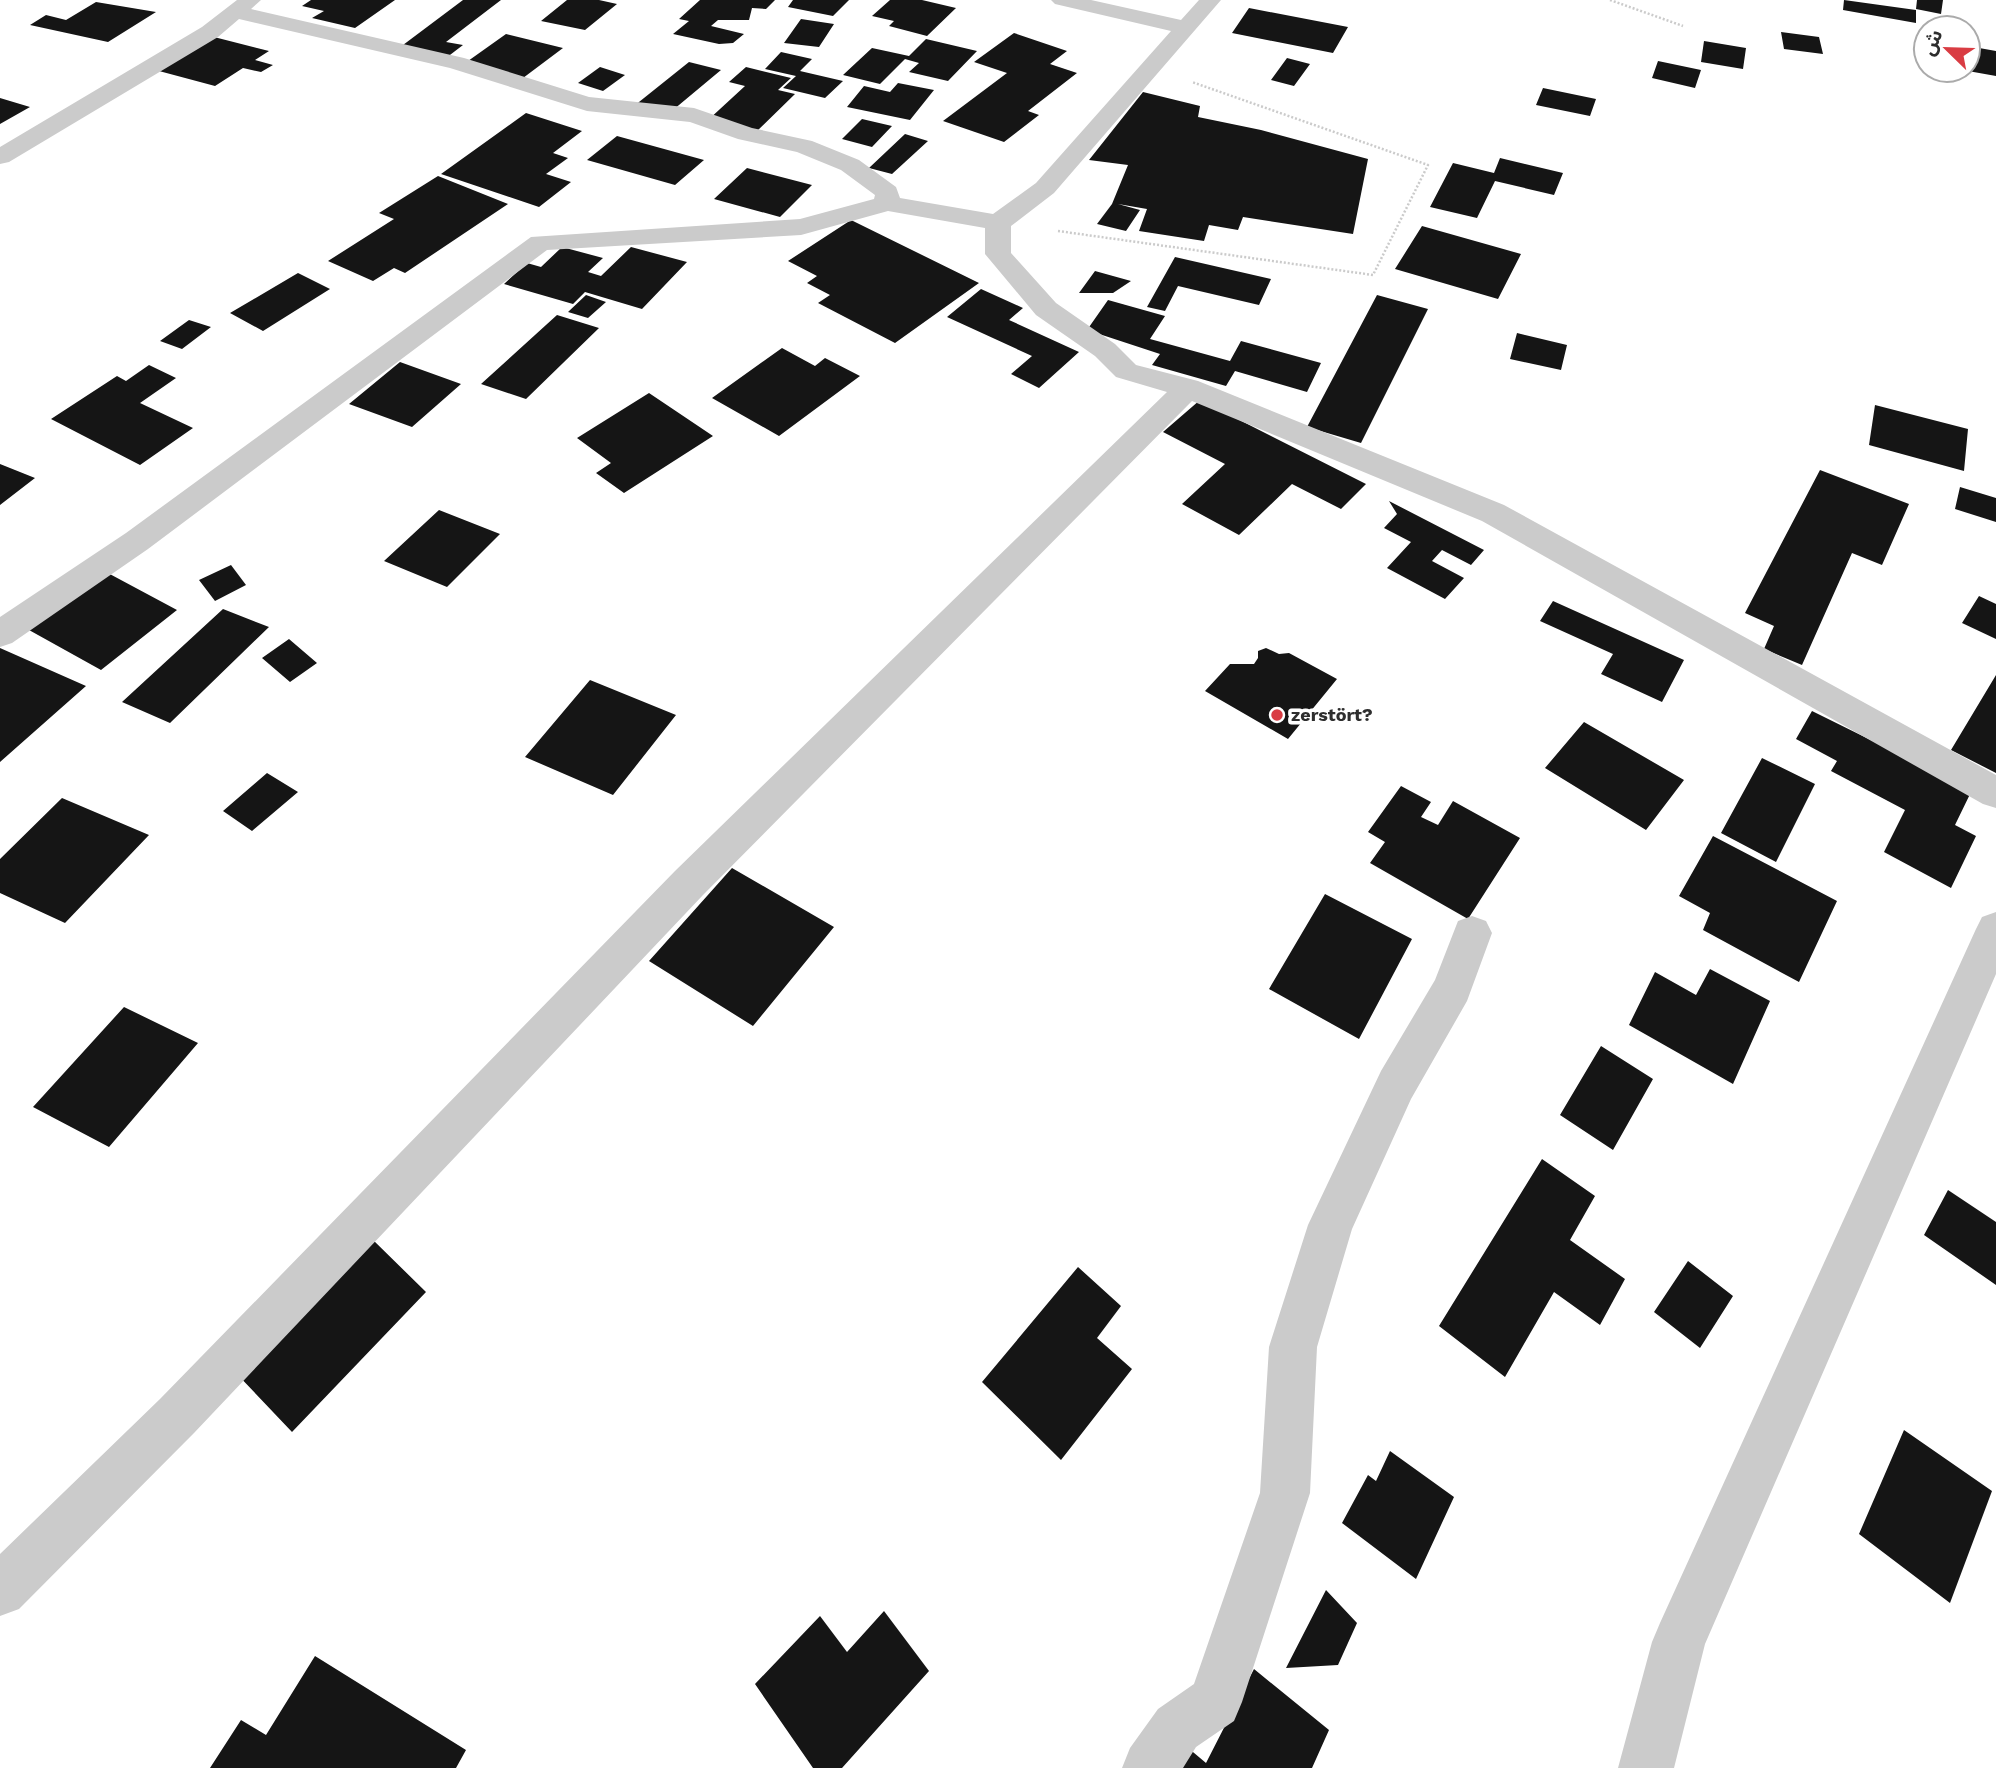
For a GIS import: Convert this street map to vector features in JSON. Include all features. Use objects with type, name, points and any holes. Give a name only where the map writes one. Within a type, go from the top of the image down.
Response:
[{"type":"street","points":[[1062,0],[1185,27]]},
{"type":"street","points":[[0,634],[137,541],[540,243],[801,227],[887,203],[998,223],[1045,188],[1210,0]]},
{"type":"street","points":[[0,157],[210,32],[242,6],[456,63],[587,104],[694,115],[747,134],[804,146],[850,165],[887,192],[887,203]]},
{"type":"street","points":[[998,223],[998,254],[1046,309],[1105,350],[1126,371],[1188,388],[1493,513],[1996,793]]},
{"type":"street","points":[[0,1590],[177,1416],[699,873],[1188,388]]},
{"type":"street","points":[[1646,1768],[1679,1642],[1996,929]]},
{"type":"street","points":[[1150,1768],[1177,1728],[1215,1703],[1285,1493],[1293,1347],[1331,1225],[1396,1085],[1453,988],[1472,933]]},
{"type":"path","points":[[1610,0],[1683,26]]},
{"type":"path","points":[[998,223],[1373,275],[1428,165],[1151,67]]},
{"type":"building","points":[[311,0],[395,0],[355,28],[312,18],[324,11],[302,6]]},
{"type":"building","points":[[463,0],[501,0],[446,42],[463,45],[446,58],[399,48]]},
{"type":"building","points":[[567,0],[599,0],[617,4],[585,30],[541,21]]},
{"type":"building","points":[[700,0],[775,0],[766,9],[752,8],[749,20],[718,20],[711,26],[744,34],[733,43],[719,44],[673,34],[689,21],[679,19]]},
{"type":"building","points":[[793,0],[849,0],[833,16],[788,7]]},
{"type":"building","points":[[890,0],[922,0],[956,8],[927,36],[889,26],[894,21],[872,16]]},
{"type":"building","points":[[1844,0],[1916,10],[1916,14],[1912,14],[1912,22],[1843,10]]},
{"type":"building","points":[[1917,0],[1943,0],[1941,14],[1916,9]]},
{"type":"building","points":[[96,2],[156,12],[108,42],[30,25],[46,15],[66,20]]},
{"type":"building","points":[[1249,8],[1348,27],[1333,53],[1232,33]]},
{"type":"building","points":[[801,19],[834,24],[819,47],[784,43]]},
{"type":"building","points":[[1781,32],[1819,37],[1823,54],[1784,49]]},
{"type":"building","points":[[1014,33],[1067,51],[1050,64],[1077,73],[1028,111],[1039,115],[1004,142],[943,121],[1007,73],[974,62]]},
{"type":"building","points":[[506,34],[563,48],[519,81],[461,66]]},
{"type":"building","points":[[214,37],[269,51],[255,60],[273,65],[261,72],[243,68],[215,86],[159,71]]},
{"type":"building","points":[[926,39],[977,51],[948,81],[909,72],[919,63],[905,59],[880,84],[843,75],[872,48],[909,56]]},
{"type":"building","points":[[1704,41],[1746,48],[1743,69],[1701,62]]},
{"type":"building","points":[[1982,48],[1996,51],[1996,76],[1982,74]]},
{"type":"building","points":[[781,52],[812,59],[800,71],[843,81],[825,98],[783,88],[796,76],[765,69]]},
{"type":"building","points":[[1287,58],[1310,64],[1294,86],[1271,80]]},
{"type":"building","points":[[1658,61],[1701,70],[1695,88],[1652,78]]},
{"type":"building","points":[[689,62],[721,70],[667,115],[634,106]]},
{"type":"building","points":[[600,67],[625,75],[603,91],[578,83]]},
{"type":"building","points":[[746,67],[791,78],[778,90],[795,94],[755,133],[707,121],[745,86],[729,82]]},
{"type":"building","points":[[898,83],[934,90],[910,120],[847,107],[864,86],[890,92]]},
{"type":"building","points":[[1543,88],[1596,99],[1590,116],[1536,105]]},
{"type":"building","points":[[1143,92],[1200,106],[1198,117],[1261,130],[1368,159],[1353,234],[1243,217],[1238,230],[1209,225],[1204,241],[1139,231],[1147,209],[1118,204],[1140,210],[1126,231],[1097,224],[1112,204],[1128,165],[1089,160]]},
{"type":"building","points":[[0,98],[30,107],[0,124]]},
{"type":"building","points":[[526,113],[582,131],[553,153],[568,158],[546,174],[571,182],[539,207],[441,174]]},
{"type":"building","points":[[862,119],[892,126],[872,147],[842,139]]},
{"type":"building","points":[[905,134],[928,141],[892,174],[869,168]]},
{"type":"building","points":[[617,136],[704,160],[675,185],[587,160]]},
{"type":"building","points":[[1500,158],[1563,173],[1554,195],[1495,181],[1477,218],[1430,207],[1453,163],[1494,173]]},
{"type":"building","points":[[747,168],[812,185],[780,217],[714,199]]},
{"type":"building","points":[[438,176],[508,204],[405,273],[394,268],[373,281],[328,261],[394,219],[379,213]]},
{"type":"building","points":[[851,220],[979,283],[895,343],[818,303],[830,295],[807,283],[817,276],[788,261]]},
{"type":"building","points":[[1422,226],[1521,254],[1498,299],[1395,269]]},
{"type":"building","points":[[562,247],[603,258],[588,272],[601,276],[631,247],[687,262],[642,309],[585,292],[573,304],[504,284],[527,263],[541,267]]},
{"type":"building","points":[[1175,257],[1271,279],[1259,305],[1178,286],[1165,311],[1147,307]]},
{"type":"building","points":[[1095,271],[1131,281],[1113,293],[1079,293]]},
{"type":"building","points":[[298,273],[330,289],[263,331],[230,313]]},
{"type":"building","points":[[981,289],[1023,308],[1009,320],[1079,352],[1039,388],[1011,374],[1032,356],[947,317]]},
{"type":"building","points":[[586,295],[606,302],[588,318],[568,312]]},
{"type":"building","points":[[1377,295],[1428,309],[1361,443],[1307,427]]},
{"type":"building","points":[[1108,300],[1165,316],[1150,339],[1230,361],[1241,341],[1321,363],[1307,392],[1235,371],[1226,386],[1152,365],[1160,354],[1087,330]]},
{"type":"building","points":[[557,315],[599,328],[526,399],[481,384]]},
{"type":"building","points":[[189,320],[211,327],[182,349],[160,341]]},
{"type":"building","points":[[1517,333],[1567,345],[1561,370],[1510,359]]},
{"type":"building","points":[[782,348],[815,366],[825,358],[860,376],[779,436],[712,398]]},
{"type":"building","points":[[400,362],[461,384],[412,427],[349,404]]},
{"type":"building","points":[[149,365],[176,378],[140,403],[193,428],[140,465],[51,419],[117,376],[126,381]]},
{"type":"building","points":[[649,393],[713,436],[624,493],[596,473],[611,463],[577,438]]},
{"type":"building","points":[[1200,400],[1366,484],[1341,509],[1292,484],[1239,535],[1182,504],[1225,464],[1163,432]]},
{"type":"building","points":[[1875,405],[1968,429],[1964,471],[1869,445]]},
{"type":"building","points":[[0,464],[35,478],[0,505]]},
{"type":"building","points":[[1820,470],[1909,504],[1882,565],[1852,553],[1802,665],[1764,649],[1774,626],[1745,613]]},
{"type":"building","points":[[1960,487],[1996,498],[1996,522],[1955,509]]},
{"type":"building","points":[[1389,501],[1484,550],[1471,565],[1442,550],[1432,561],[1464,578],[1445,599],[1387,568],[1411,542],[1384,528],[1397,514]]},
{"type":"building","points":[[439,510],[500,534],[447,587],[384,561]]},
{"type":"building","points":[[231,565],[246,585],[215,601],[199,580]]},
{"type":"building","points":[[106,572],[177,610],[101,670],[29,630]]},
{"type":"building","points":[[1979,596],[1996,604],[1996,639],[1962,623]]},
{"type":"building","points":[[1553,601],[1684,660],[1662,702],[1601,674],[1613,654],[1540,621]]},
{"type":"building","points":[[223,609],[269,627],[170,723],[122,702]]},
{"type":"building","points":[[289,639],[317,663],[290,682],[262,658]]},
{"type":"building","points":[[0,648],[86,686],[0,762]]},
{"type":"building","name":"zerstört?","points":[[1266,648],[1279,654],[1289,653],[1337,679],[1288,739],[1205,691],[1230,664],[1254,664],[1258,651]]},
{"type":"building","points":[[1996,675],[1996,773],[1951,750]]},
{"type":"building","points":[[590,680],[676,715],[613,795],[525,757]]},
{"type":"building","points":[[1812,711],[1972,790],[1955,825],[1976,836],[1951,888],[1884,852],[1905,810],[1831,771],[1837,761],[1796,739]]},
{"type":"building","points":[[1584,722],[1684,780],[1646,830],[1545,768]]},
{"type":"building","points":[[1762,758],[1815,784],[1776,862],[1721,833]]},
{"type":"building","points":[[267,773],[298,792],[252,831],[223,811]]},
{"type":"building","points":[[1401,786],[1431,802],[1421,817],[1438,825],[1453,801],[1520,838],[1468,919],[1370,863],[1385,842],[1368,832]]},
{"type":"building","points":[[62,798],[149,835],[65,923],[0,893],[0,859]]},
{"type":"building","points":[[1713,836],[1837,901],[1799,982],[1703,930],[1710,913],[1679,896]]},
{"type":"building","points":[[732,868],[834,927],[753,1026],[649,961]]},
{"type":"building","points":[[1325,894],[1412,939],[1359,1039],[1269,989]]},
{"type":"building","points":[[1710,969],[1770,1001],[1733,1084],[1629,1025],[1655,972],[1696,995]]},
{"type":"building","points":[[124,1007],[198,1043],[109,1147],[33,1107]]},
{"type":"building","points":[[1601,1046],[1653,1079],[1613,1150],[1560,1115]]},
{"type":"building","points":[[1542,1159],[1595,1196],[1570,1240],[1625,1279],[1600,1325],[1554,1292],[1505,1377],[1439,1326]]},
{"type":"building","points":[[1948,1190],[1996,1222],[1996,1285],[1924,1235]]},
{"type":"building","points":[[371,1238],[426,1292],[292,1432],[235,1372]]},
{"type":"building","points":[[1688,1261],[1733,1296],[1700,1348],[1654,1312]]},
{"type":"building","points":[[1078,1267],[1121,1306],[1097,1338],[1132,1369],[1061,1460],[982,1382]]},
{"type":"building","points":[[1904,1430],[1992,1491],[1950,1603],[1859,1534]]},
{"type":"building","points":[[1390,1451],[1454,1497],[1416,1579],[1342,1523],[1368,1475],[1376,1481]]},
{"type":"building","points":[[1326,1590],[1357,1623],[1338,1665],[1286,1668]]},
{"type":"building","points":[[884,1611],[929,1671],[842,1768],[813,1768],[755,1684],[820,1616],[847,1652]]},
{"type":"building","points":[[315,1656],[466,1750],[456,1768],[210,1768],[241,1720],[266,1735]]},
{"type":"building","points":[[1254,1669],[1329,1730],[1312,1768],[1177,1768],[1187,1747],[1206,1763]]},
{"type":"place","name":"zerstört?","points":[[1277,715]]}]
